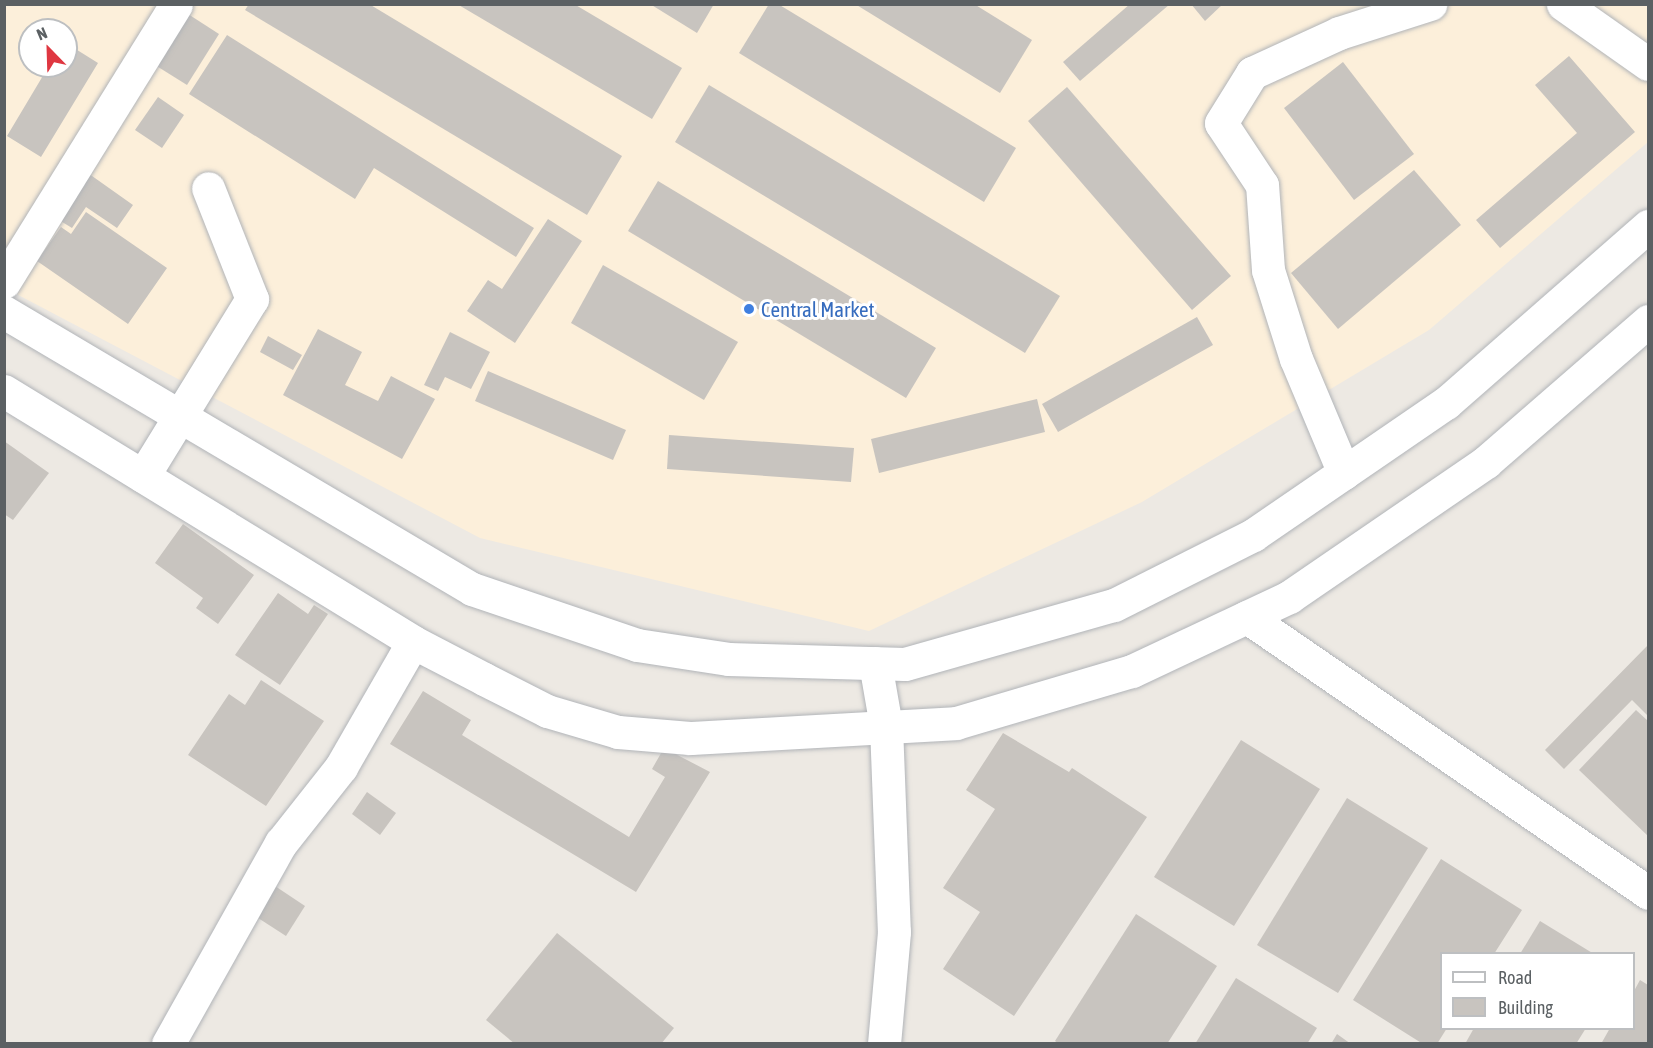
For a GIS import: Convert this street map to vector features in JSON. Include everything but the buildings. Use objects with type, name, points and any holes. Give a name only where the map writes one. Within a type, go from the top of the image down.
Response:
[{"type":"street","points":[[1344,473],[1296,359],[1268,270],[1262,185],[1221,123],[1252,73],[1339,33],[1430,4]]},
{"type":"street","points":[[1563,4],[1648,64]]},
{"type":"street","points":[[4,282],[176,5]]},
{"type":"street","points":[[143,476],[183,417],[252,299],[208,188]]},
{"type":"street","points":[[4,312],[472,589],[555,621],[637,645],[728,659],[905,664],[1114,605],[1253,536],[1446,403],[1648,226]]},
{"type":"street","points":[[4,391],[413,642],[547,711],[618,732],[690,738],[956,723],[1132,671],[1288,597],[1486,462],[1648,321]]},
{"type":"street","points":[[1247,617],[1648,893]]},
{"type":"street","points":[[168,1044],[281,843],[341,767],[413,642]]},
{"type":"street","points":[[875,663],[886,726],[894,932],[885,1044]]},
{"type":"shaded area","name":"Central Market","points":[[4,5],[1648,5],[1648,142],[1429,330],[1142,502],[869,631],[480,538],[5,288]]},
{"type":"place","name":"Central Market","points":[[749,309]]}]
